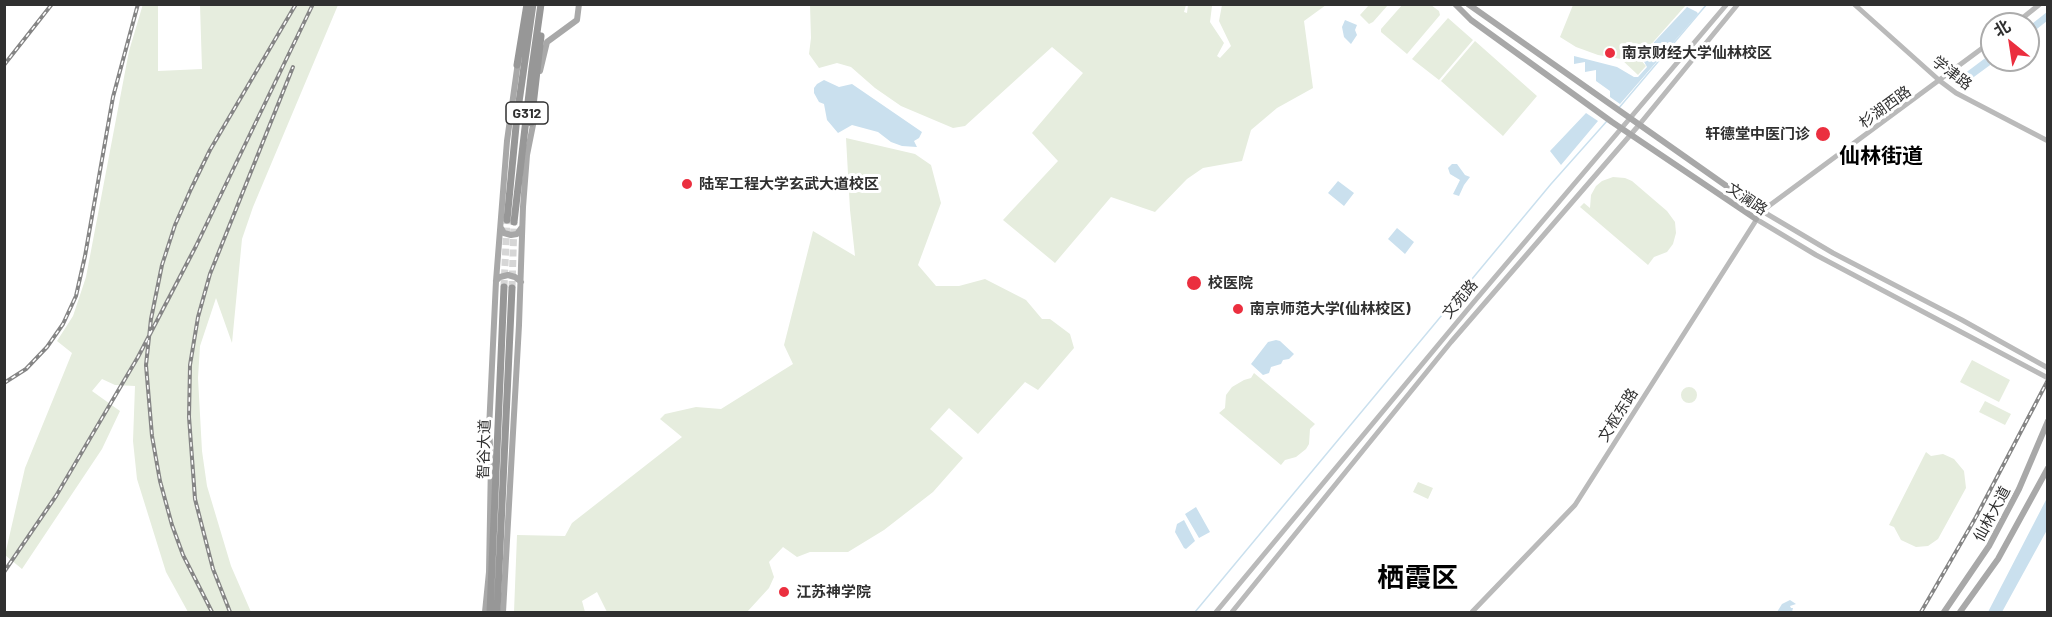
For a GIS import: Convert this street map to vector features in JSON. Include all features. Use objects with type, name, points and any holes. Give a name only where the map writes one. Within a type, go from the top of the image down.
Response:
[{"type":"highway","points":[[518,65],[525,4]]},
{"type":"highway","name":"G312","points":[[507,222],[517,116],[533,4]]},
{"type":"highway","points":[[526,155],[543,4]]},
{"type":"highway","name":"G312","points":[[507,222],[543,4]]},
{"type":"highway","name":"智谷大道","points":[[497,612],[504,287]]},
{"type":"highway","name":"智谷大道","points":[[490,612],[512,288]]},
{"type":"main road","points":[[503,612],[526,155],[534,119],[544,50],[552,37],[577,20],[579,4]]},
{"type":"main road","name":"文澜路","points":[[1455,4],[1471,20],[1612,122],[1755,219],[1829,262],[2048,378]]},
{"type":"main road","name":"文澜路","points":[[1468,4],[1762,211],[1833,253],[2048,368]]},
{"type":"main road","name":"文苑路","points":[[1216,612],[1727,4]]},
{"type":"main road","name":"文苑路","points":[[1232,612],[1451,342],[1639,124],[1738,4]]},
{"type":"main road","name":"学津路","points":[[1854,4],[1940,81],[1966,99],[2048,141]]},
{"type":"main road","name":"杉湖西路","points":[[1762,211],[1980,50]]},
{"type":"main road","points":[[485,612],[489,572],[491,461],[489,429],[496,281],[507,222],[507,141],[518,65]]},
{"type":"main road","name":"文枢东路","points":[[1472,612],[1575,505],[1762,211]]},
{"type":"main road","points":[[507,222],[504,233],[513,235],[521,231],[523,222]]},
{"type":"main road","points":[[496,281],[508,275],[521,282]]},
{"type":"main road","name":"仙林大道","points":[[1947,612],[1989,546],[2019,489],[2048,421]]},
{"type":"main road","name":"仙林大道","points":[[1960,612],[1986,578],[2019,524],[2048,468]]},
{"type":"main road","points":[[1267,552],[1275,559]]},
{"type":"main road","points":[[1973,571],[1977,576],[1986,578]]},
{"type":"green space","points":[[143,4],[158,5],[158,71],[202,69],[200,5],[338,5],[253,207],[242,239],[232,343],[216,298],[200,346],[198,378],[202,451],[207,486],[231,566],[251,612],[188,612],[166,572],[137,479],[133,441],[135,386],[115,385],[102,379],[92,391],[120,411],[102,449],[22,569],[5,555],[25,468],[72,353],[57,341],[73,316],[86,277],[129,51]]},
{"type":"green space","points":[[1403,4],[1431,5],[1439,11],[1440,15],[1407,54],[1381,32],[1381,29]]},
{"type":"green space","points":[[1573,4],[1686,5],[1639,58],[1646,66],[1638,75],[1621,59],[1598,55],[1576,47],[1560,37]]},
{"type":"green space","points":[[810,5],[1186,5],[1184,12],[1187,13],[1188,5],[1214,5],[1210,22],[1224,43],[1217,56],[1220,58],[1231,46],[1219,21],[1222,5],[1326,5],[1304,21],[1313,88],[1277,108],[1251,130],[1242,161],[1203,168],[1187,179],[1155,212],[1111,197],[1055,263],[1003,220],[1058,161],[1032,133],[1083,73],[1052,47],[965,126],[953,128],[901,106],[851,67],[837,63],[819,68],[809,54]]},
{"type":"green space","points":[[1369,5],[1388,5],[1369,24],[1360,15]]},
{"type":"green space","points":[[1448,18],[1473,40],[1439,80],[1412,59]]},
{"type":"green space","points":[[1475,41],[1537,96],[1503,136],[1441,81]]},
{"type":"green space","points":[[846,138],[915,154],[931,165],[941,203],[918,265],[936,286],[959,286],[985,279],[1026,300],[1042,319],[1050,319],[1070,334],[1074,348],[1038,390],[1025,382],[978,434],[949,408],[930,429],[963,458],[933,492],[884,530],[848,552],[810,552],[797,557],[783,547],[769,562],[774,577],[769,588],[747,612],[607,612],[597,592],[582,601],[585,612],[514,612],[517,535],[565,536],[572,523],[682,437],[660,419],[665,414],[696,407],[721,409],[793,364],[784,345],[813,231],[855,256]]},
{"type":"green space","points":[[1613,177],[1632,181],[1667,211],[1675,222],[1676,233],[1673,244],[1667,252],[1654,257],[1648,265],[1580,207],[1584,203],[1590,208],[1591,195],[1596,186]]},
{"type":"green space","points":[[1972,360],[2010,380],[1999,402],[1960,382]]},
{"type":"green space","points":[[1254,373],[1315,424],[1310,429],[1309,444],[1306,449],[1296,457],[1285,460],[1281,465],[1219,413],[1225,408],[1226,395],[1232,387],[1251,378]]},
{"type":"green space","points":[[1689,387],[1697,395],[1689,403],[1681,395]]},
{"type":"green space","points":[[1985,401],[2011,414],[2005,425],[1979,412]]},
{"type":"green space","points":[[1926,452],[1931,456],[1943,454],[1954,459],[1964,471],[1966,488],[1938,539],[1928,546],[1916,547],[1901,540],[1894,527],[1889,525]]},
{"type":"green space","points":[[1418,482],[1433,488],[1428,499],[1413,492]]},
{"type":"water","points":[[1687,7],[1698,14],[1620,104],[1610,97],[1610,91],[1596,81],[1596,70],[1585,72],[1585,62],[1574,64],[1574,56],[1617,67],[1638,77],[1647,67],[1642,58],[1643,54]]},
{"type":"water","points":[[2047,12],[2047,21],[2040,27],[2040,18]]},
{"type":"water","points":[[1345,20],[1357,25],[1355,30],[1357,35],[1351,44],[1344,37],[1342,27]]},
{"type":"water","points":[[1980,62],[1981,72],[1967,82],[1963,82],[1960,78]]},
{"type":"water","points":[[824,80],[839,87],[852,84],[922,132],[914,141],[917,147],[902,146],[891,142],[878,132],[852,125],[838,133],[827,120],[824,104],[819,102],[814,93],[817,84]]},
{"type":"water","points":[[1586,113],[1598,121],[1561,165],[1550,151]]},
{"type":"water","points":[[1452,164],[1457,164],[1465,175],[1470,177],[1459,196],[1453,194],[1460,180],[1450,174],[1448,168]]},
{"type":"water","points":[[1338,181],[1354,193],[1344,206],[1328,193]]},
{"type":"water","points":[[1397,228],[1414,242],[1405,254],[1388,239]]},
{"type":"water","points":[[1276,340],[1294,354],[1289,359],[1283,360],[1281,364],[1271,367],[1269,373],[1263,375],[1251,364],[1268,342]]},
{"type":"water","points":[[2047,498],[2047,530],[2002,612],[1988,612]]},
{"type":"water","points":[[1196,507],[1210,532],[1199,538],[1185,514]]},
{"type":"water","points":[[1184,520],[1195,541],[1186,549],[1175,532],[1177,524]]},
{"type":"water","points":[[1790,600],[1796,604],[1790,606],[1793,608],[1792,612],[1777,612],[1782,604]]},
{"type":"waterway","points":[[1618,109],[1707,4]]},
{"type":"waterway","points":[[1195,612],[1551,184],[1607,121]]},
{"type":"tunnel","points":[[504,287],[507,220]]},
{"type":"tunnel","points":[[512,288],[514,222]]},
{"type":"railway","points":[[4,65],[52,4]]},
{"type":"railway","points":[[4,383],[26,369],[47,347],[63,324],[76,296],[113,97],[138,4]]},
{"type":"railway","points":[[212,612],[183,555],[160,481],[152,436],[146,365],[151,319],[162,265],[175,225],[191,189],[210,150],[296,4]]},
{"type":"railway","points":[[4,572],[56,496],[138,357],[196,246],[313,4]]},
{"type":"railway","points":[[230,612],[213,569],[195,499],[189,417],[190,365],[198,317],[210,274],[293,67]]},
{"type":"railway","points":[[1921,612],[1976,517],[2048,380]]},
{"type":"place","name":"南京财经大学仙林校区","points":[[1610,53]]},
{"type":"place","name":"轩德堂中医门诊","points":[[1823,134]]},
{"type":"place","name":"陆军工程大学玄武大道校区","points":[[687,184]]},
{"type":"place","name":"校医院","points":[[1194,283]]},
{"type":"place","name":"南京师范大学(仙林校区)","points":[[1238,309]]},
{"type":"place","name":"江苏神学院","points":[[784,592]]},
{"type":"district","name":"仙林街道","points":[[1881,156]]},
{"type":"district","name":"栖霞区","points":[[1418,578]]}]
